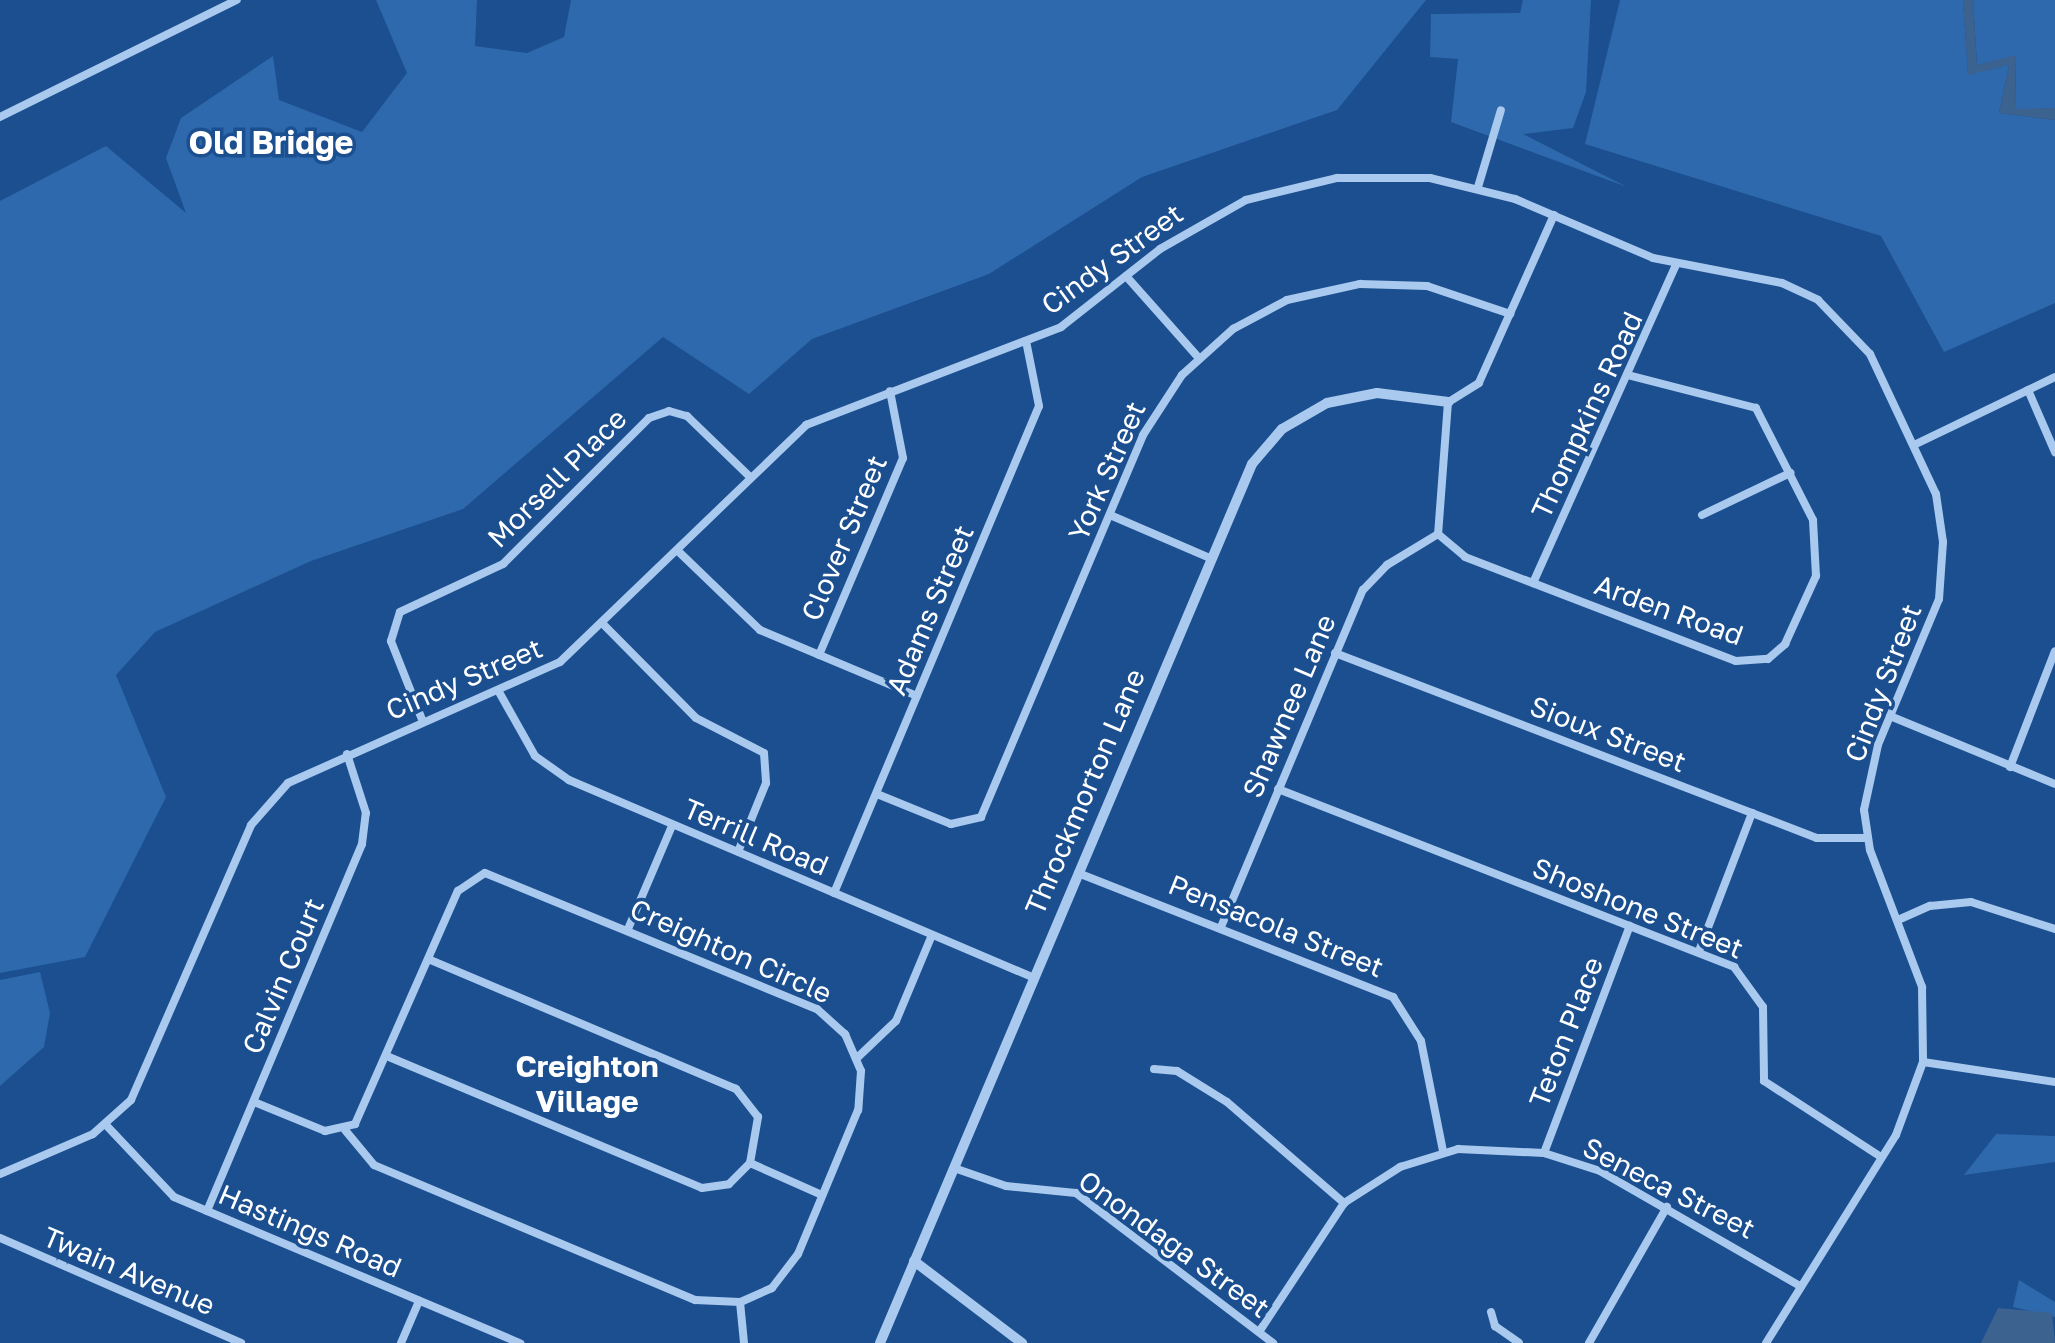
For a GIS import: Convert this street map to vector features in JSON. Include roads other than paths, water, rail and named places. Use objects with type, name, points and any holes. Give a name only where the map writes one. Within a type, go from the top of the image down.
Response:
[{"type":"street","points":[[0,117],[237,0]]},
{"type":"street","points":[[1478,187],[1501,110]]},
{"type":"street","name":"Cindy Street","points":[[0,1174],[106,1125],[145,1079],[261,808],[288,783],[347,754],[543,674],[603,624],[806,425],[1026,341],[1079,317],[1126,276],[1201,221],[1293,185],[1396,175],[1478,187],[1676,265],[1782,283],[1827,307],[1870,354],[1916,444],[1939,504],[1943,572],[1930,630],[1890,716],[1868,781],[1867,838],[1922,987],[1923,1062],[1907,1112],[1766,1343]]},
{"type":"street","points":[[1438,534],[1448,402],[1479,383],[1554,215]]},
{"type":"street","name":"Thompkins Road","points":[[1533,583],[1631,376],[1676,265]]},
{"type":"street","points":[[1126,276],[1198,357]]},
{"type":"street","name":"York Street","points":[[877,794],[951,824],[981,817],[1151,419],[1198,357],[1279,304],[1351,285],[1427,286],[1510,314]]},
{"type":"street","name":"Adams Street","points":[[834,893],[1039,406],[1026,341]]},
{"type":"street","name":"Arden Road","points":[[1438,534],[1453,551],[1736,661],[1768,659],[1785,644],[1819,567],[1816,528],[1790,473],[1749,404],[1661,390],[1631,376]]},
{"type":"street","points":[[1916,444],[2055,377]]},
{"type":"street","points":[[2028,390],[2055,452]]},
{"type":"street","name":"Clover Street","points":[[819,655],[903,458],[890,391]]},
{"type":"street","name":"Throckmorton Lane","points":[[880,1343],[1032,977],[1252,464],[1296,418],[1361,394],[1448,402]]},
{"type":"street","name":"Morsell Place","points":[[423,722],[391,641],[400,612],[503,564],[649,418],[669,411],[687,416],[750,477]]},
{"type":"street","points":[[1702,515],[1790,473]]},
{"type":"street","points":[[1110,515],[1210,558]]},
{"type":"street","name":"Shawnee Lane","points":[[1221,927],[1335,653],[1373,577],[1438,534]]},
{"type":"street","points":[[678,551],[760,630],[917,696]]},
{"type":"street","points":[[603,624],[696,718],[764,753],[766,783],[738,852]]},
{"type":"street","points":[[2010,767],[2055,651]]},
{"type":"street","name":"Sioux Street","points":[[1335,653],[1824,839],[1867,838]]},
{"type":"street","name":"Terrill Road","points":[[499,692],[520,735],[553,770],[672,826],[1032,977]]},
{"type":"street","points":[[1890,716],[2055,784]]},
{"type":"street","name":"Calvin Court","points":[[207,1211],[362,844],[366,813],[347,754]]},
{"type":"street","name":"Shoshone Street","points":[[1278,789],[1734,967],[1757,992],[1765,1023],[1759,1072],[1768,1086],[1881,1157]]},
{"type":"street","points":[[1699,951],[1752,813]]},
{"type":"street","points":[[628,929],[672,826]]},
{"type":"street","name":"Creighton Circle","points":[[345,1130],[364,1114],[462,885],[485,873],[817,1009],[840,1027],[858,1057]]},
{"type":"street","name":"Pensacola Street","points":[[1078,873],[1369,984],[1402,1005],[1421,1041],[1443,1151]]},
{"type":"street","points":[[1898,920],[1940,904],[1971,902],[2055,929]]},
{"type":"street","name":"Teton Place","points":[[1544,1153],[1630,926]]},
{"type":"street","points":[[254,1102],[325,1131],[345,1130],[374,1165],[695,1300],[740,1302],[786,1274],[858,1110],[858,1057],[896,1021],[932,935]]},
{"type":"street","points":[[389,1057],[702,1188],[729,1184],[750,1163],[758,1117],[736,1089],[430,960]]},
{"type":"street","points":[[1923,1062],[2055,1082]]},
{"type":"street","points":[[1154,1069],[1185,1075],[1235,1108],[1344,1203]]},
{"type":"street","name":"Hastings Road","points":[[106,1125],[149,1177],[207,1211],[519,1343]]},
{"type":"street","name":"Seneca Street","points":[[1259,1332],[1344,1203],[1389,1173],[1443,1151],[1544,1153],[1600,1171],[1800,1286]]},
{"type":"street","points":[[750,1163],[822,1195]]},
{"type":"street","name":"Onondaga Street","points":[[954,1168],[1006,1186],[1076,1193],[1273,1343]]},
{"type":"street","points":[[1589,1343],[1667,1207]]},
{"type":"street","name":"Twain Avenue","points":[[0,1238],[241,1343]]},
{"type":"street","points":[[914,1261],[1020,1342]]},
{"type":"street","points":[[401,1343],[419,1301]]},
{"type":"street","points":[[740,1302],[744,1343]]},
{"type":"street","points":[[1491,1312],[1495,1326],[1519,1343]]},
{"type":"district","name":"Old Bridge","points":[[271,142]]},
{"type":"district","name":"Creighton Village","points":[[587,1083]]}]
